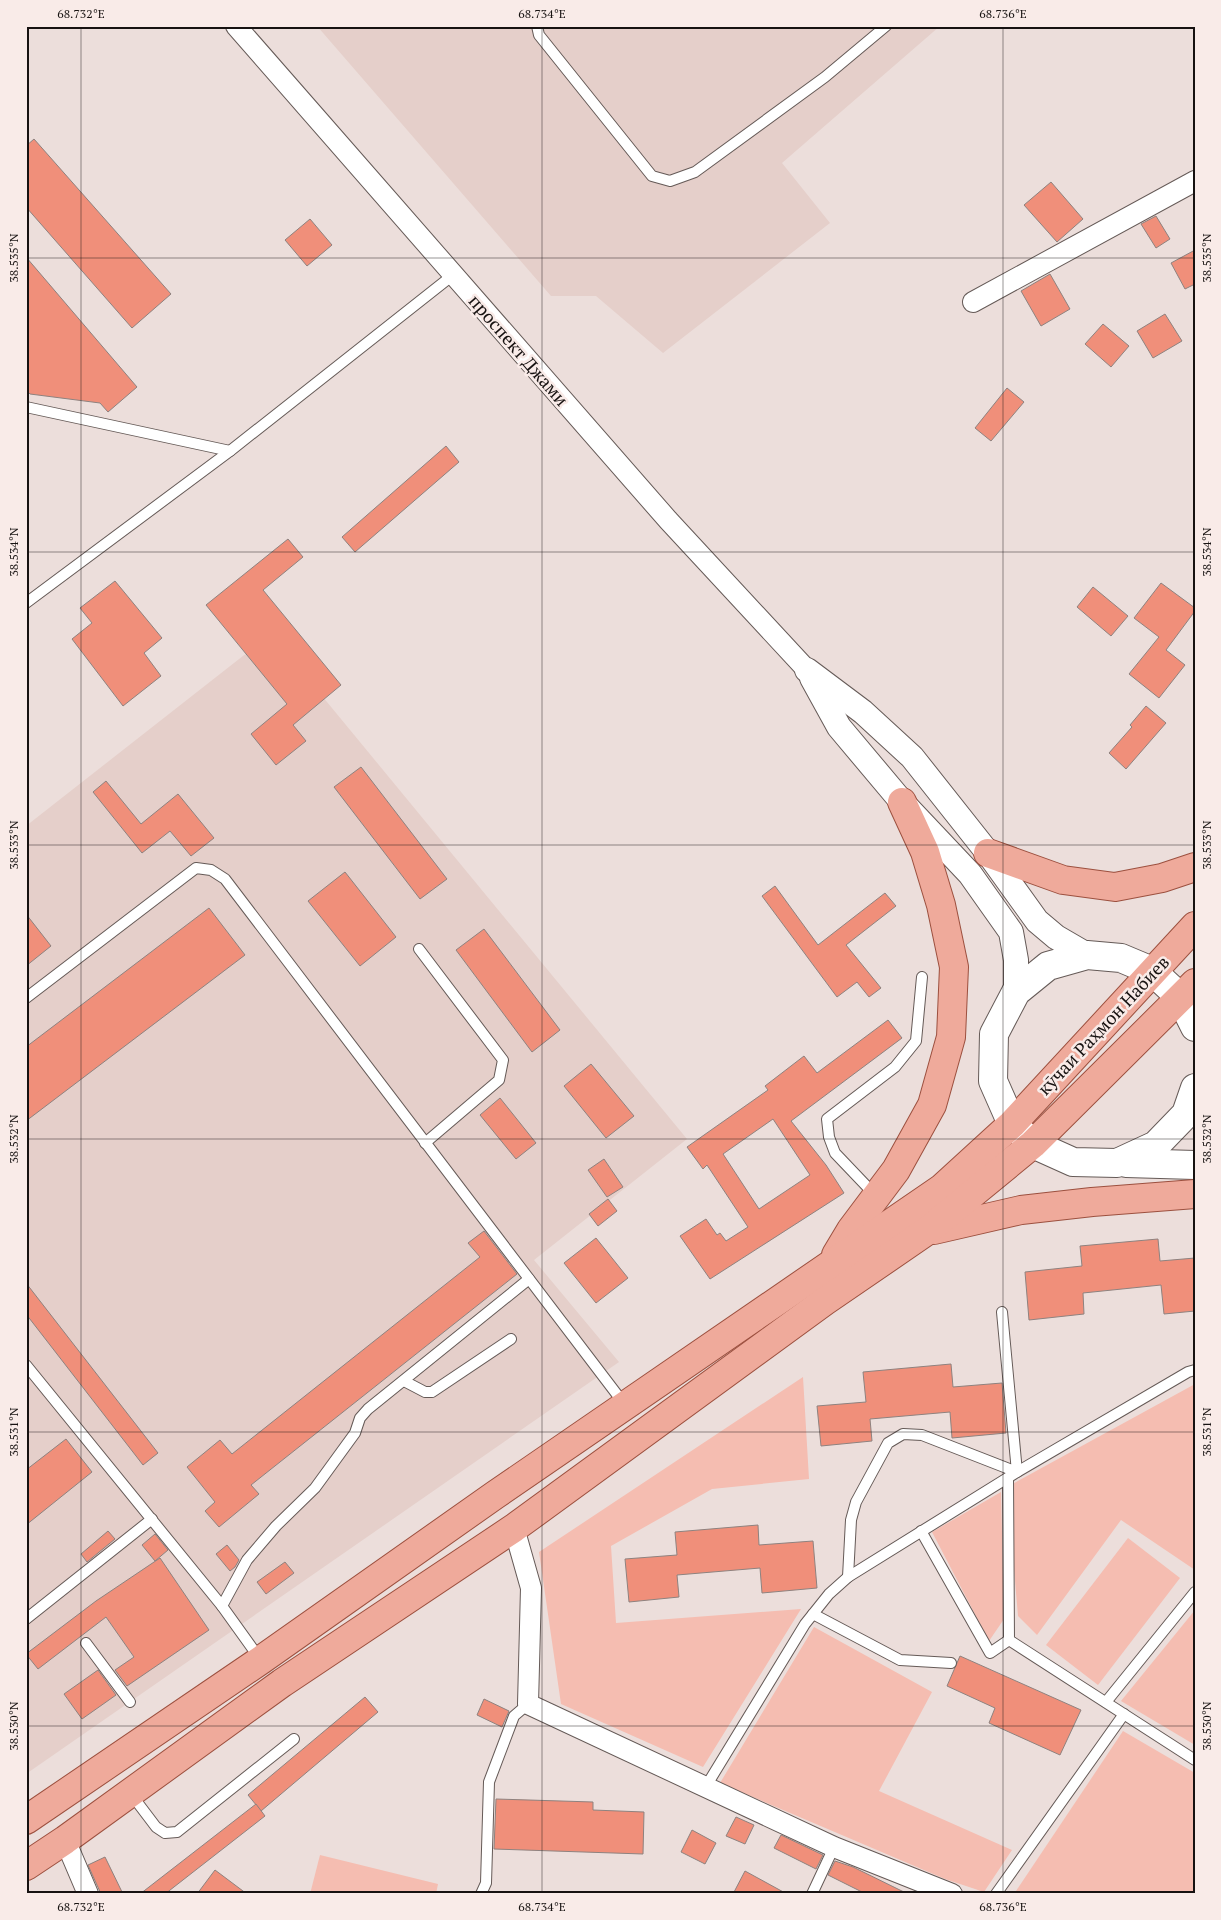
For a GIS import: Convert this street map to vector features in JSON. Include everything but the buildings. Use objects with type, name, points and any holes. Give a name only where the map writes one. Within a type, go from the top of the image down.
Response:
[{"type":"main road","points":[[832,1264],[851,1230],[896,1170],[932,1105],[951,1038],[954,967],[941,905],[925,852],[902,802]]},
{"type":"main road","points":[[988,853],[1063,880],[1115,887],[1162,878],[1195,867]]},
{"type":"main road","name":"кӯчаи Раҳмон Набиев","points":[[26,1820],[261,1660],[942,1188],[1012,1124],[1195,926]]},
{"type":"main road","points":[[1195,1027],[1187,990],[1121,958],[1087,955],[1048,966],[1016,992],[994,1034],[993,1062],[993,1081],[1012,1124],[1033,1144],[1073,1162],[1195,1165]]},
{"type":"main road","name":"кӯчаи Раҳмон Набиев","points":[[26,1866],[65,1840],[282,1683],[514,1528],[825,1301],[928,1231],[1033,1144],[1187,990]]},
{"type":"main road","points":[[1117,1163],[1156,1146],[1186,1114],[1195,1088]]},
{"type":"main road","points":[[928,1231],[1021,1210],[1195,1194]]},
{"type":"main road","points":[[808,1280],[825,1301]]},
{"type":"street","name":"проспект Джами","points":[[236,26],[668,520],[807,670]]},
{"type":"street","points":[[973,302],[1195,181]]},
{"type":"street","points":[[807,670],[839,727],[902,802],[970,874],[1011,932],[1016,960],[1016,992]]},
{"type":"street","points":[[807,670],[863,712],[912,757],[988,853],[1038,921],[1056,937],[1087,955]]},
{"type":"street","points":[[514,1528],[531,1588],[528,1704],[834,1847],[952,1894]]},
{"type":"street","points":[[65,1840],[88,1894]]},
{"type":"lane","points":[[537,26],[539,35],[544,42],[652,176],[670,181],[695,172],[825,77],[886,26]]},
{"type":"lane","points":[[26,603],[230,451],[453,275]]},
{"type":"lane","points":[[26,407],[230,451]]},
{"type":"lane","points":[[26,998],[196,868],[211,870],[225,879],[625,1406]]},
{"type":"lane","points":[[418,950],[503,1060],[499,1080],[425,1143]]},
{"type":"lane","points":[[876,1196],[835,1153],[829,1137],[826,1119],[895,1066],[916,1041],[922,977]]},
{"type":"lane","points":[[222,1606],[248,1560],[276,1526],[316,1488],[355,1433],[360,1418],[368,1409],[529,1279]]},
{"type":"lane","points":[[1002,1312],[1017,1472]]},
{"type":"lane","points":[[404,1381],[425,1392],[432,1392],[511,1339]]},
{"type":"lane","points":[[26,1365],[222,1606],[261,1660]]},
{"type":"lane","points":[[705,1788],[805,1624],[829,1594],[848,1577],[1017,1472],[1188,1372],[1195,1370]]},
{"type":"lane","points":[[848,1577],[851,1520],[856,1502],[888,1443],[903,1434],[922,1434],[1017,1472]]},
{"type":"lane","points":[[1008,1478],[1009,1640]]},
{"type":"lane","points":[[26,1619],[152,1519]]},
{"type":"lane","points":[[921,1531],[990,1653],[1009,1640]]},
{"type":"lane","points":[[1106,1702],[1195,1592]]},
{"type":"lane","points":[[813,1614],[900,1660],[951,1663]]},
{"type":"lane","points":[[1009,1640],[1195,1760]]},
{"type":"lane","points":[[86,1643],[130,1702]]},
{"type":"lane","points":[[481,1894],[486,1883],[489,1782],[514,1716],[528,1704]]},
{"type":"lane","points":[[996,1894],[1124,1714]]},
{"type":"lane","points":[[130,1793],[156,1828],[165,1833],[177,1832],[294,1739]]},
{"type":"lane","points":[[812,1894],[834,1847]]},
{"type":"shaded area","points":[[317,26],[940,26],[782,163],[830,223],[663,353],[596,296],[551,296]]},
{"type":"shaded area","points":[[271,634],[687,1139],[534,1260],[619,1362],[26,1774],[26,826]]},
{"type":"shaded area","points":[[803,1377],[809,1479],[712,1489],[611,1546],[616,1623],[801,1609],[703,1767],[561,1704],[539,1552]]},
{"type":"shaded area","points":[[1195,1384],[1195,1570],[1121,1520],[1037,1635],[1018,1616],[1007,1487]]},
{"type":"shaded area","points":[[1001,1492],[1004,1619],[989,1641],[932,1532]]},
{"type":"shaded area","points":[[1128,1538],[1180,1578],[1098,1685],[1046,1645]]},
{"type":"shaded area","points":[[1195,1610],[1195,1745],[1121,1701]]},
{"type":"shaded area","points":[[814,1627],[932,1692],[879,1791],[1012,1850],[984,1892],[945,1879],[720,1783]]},
{"type":"shaded area","points":[[1123,1731],[1195,1773],[1195,1894],[1014,1894]]},
{"type":"shaded area","points":[[320,1855],[438,1884],[436,1894],[310,1894]]}]
